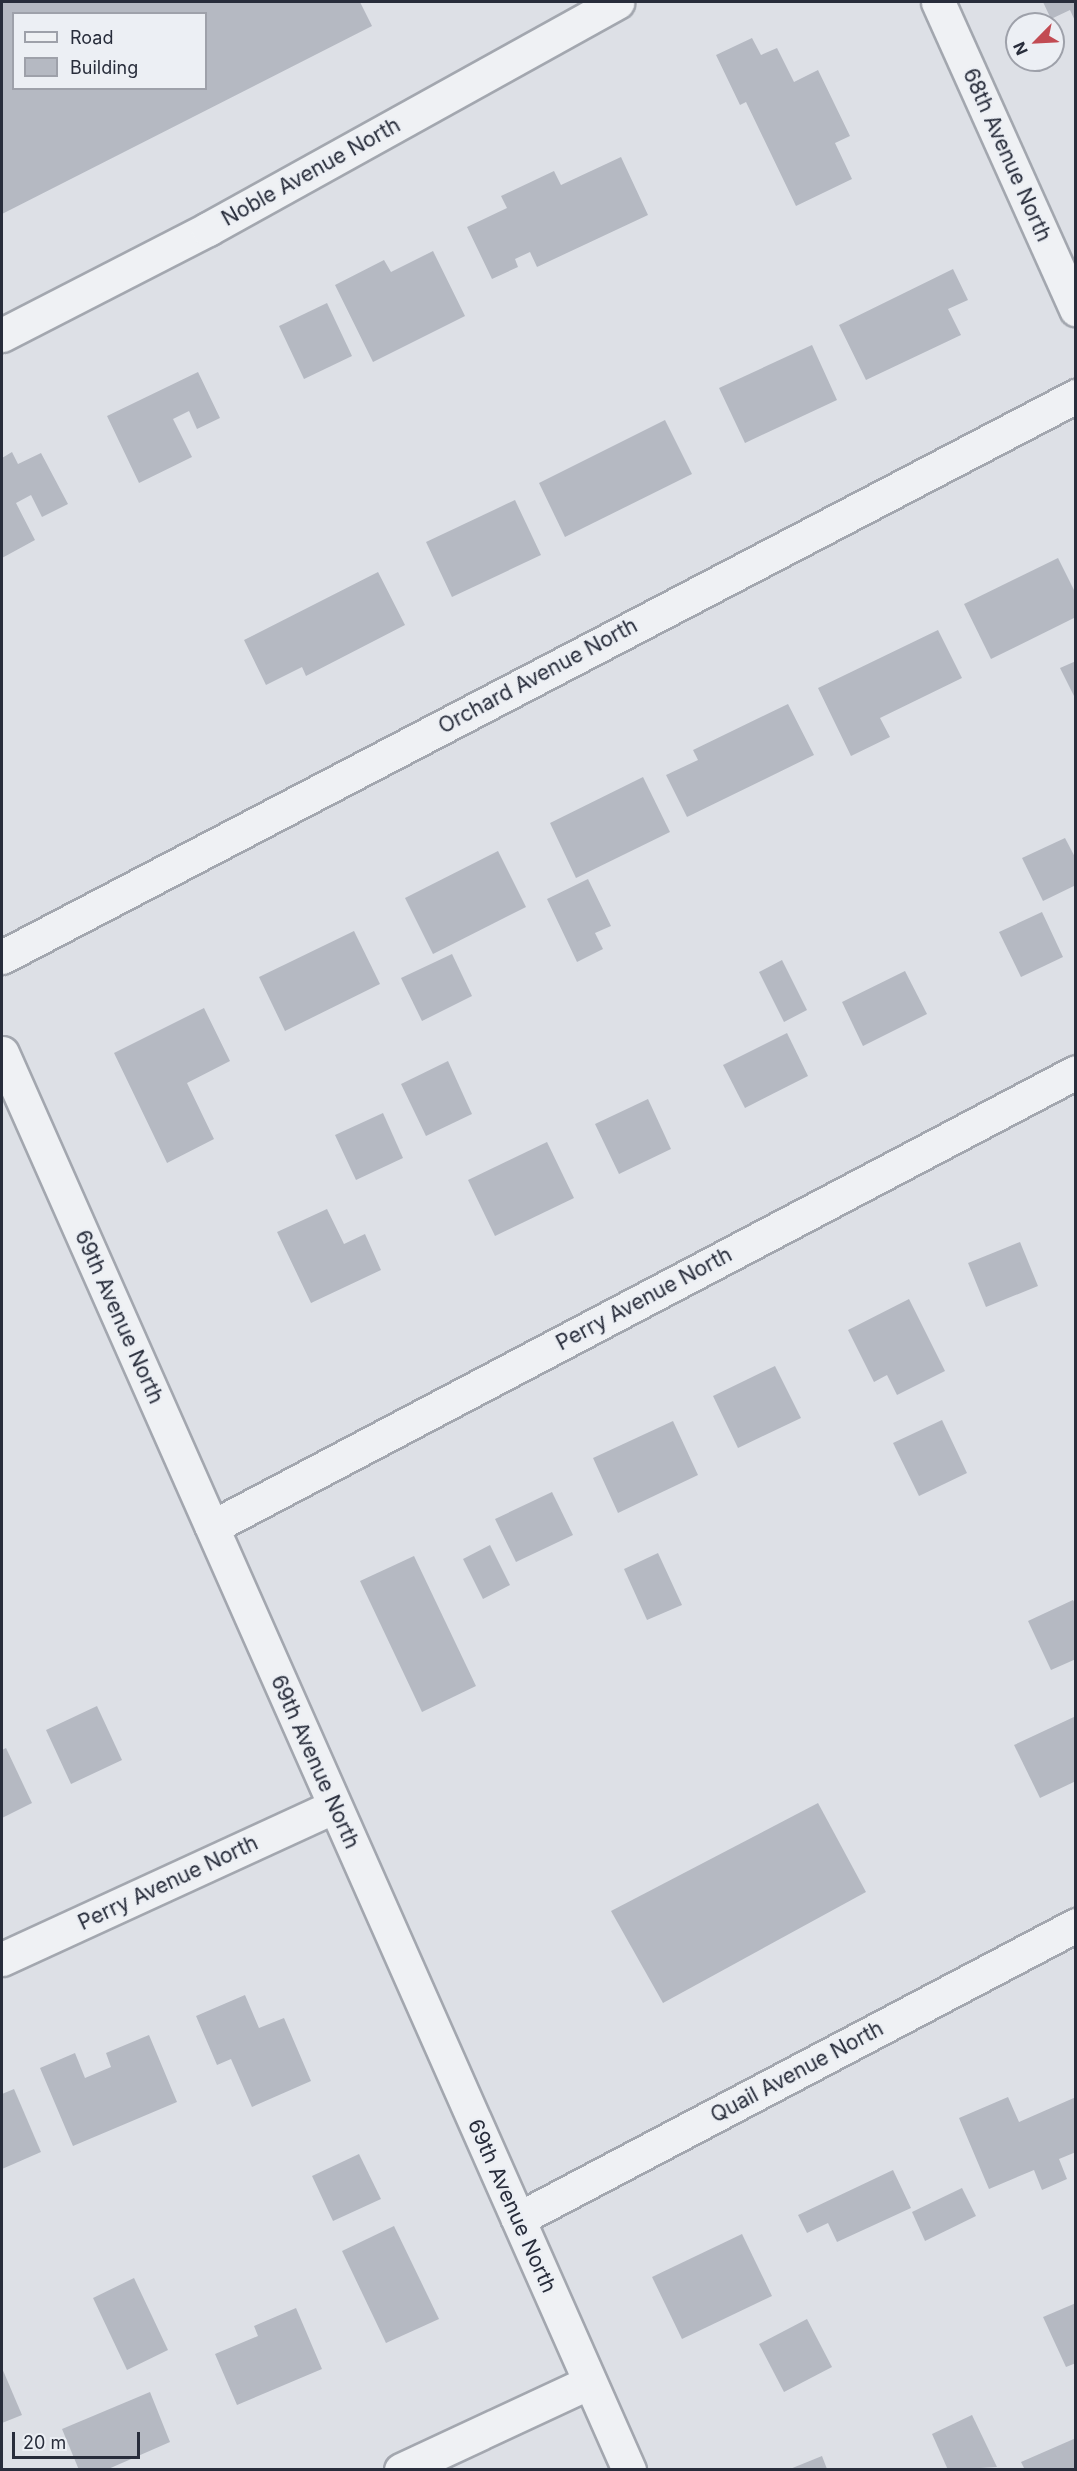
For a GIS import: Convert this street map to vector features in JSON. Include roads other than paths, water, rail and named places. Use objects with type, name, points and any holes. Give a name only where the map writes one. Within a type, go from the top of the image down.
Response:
[{"type":"street","name":"Noble Avenue North","points":[[2,335],[208,229],[617,2]]},
{"type":"street","name":"68th Avenue North","points":[[939,2],[1076,309]]},
{"type":"street","name":"Orchard Avenue North","points":[[2,957],[1076,396]]},
{"type":"street","name":"69th Avenue North","points":[[2,1053],[333,1806],[629,2469]]},
{"type":"street","name":"Perry Avenue North","points":[[212,1527],[1076,1072]]},
{"type":"street","name":"Perry Avenue North","points":[[2,1959],[333,1806]]},
{"type":"street","name":"Quail Avenue North","points":[[518,2219],[1076,1925]]},
{"type":"street","points":[[401,2469],[590,2382]]}]
